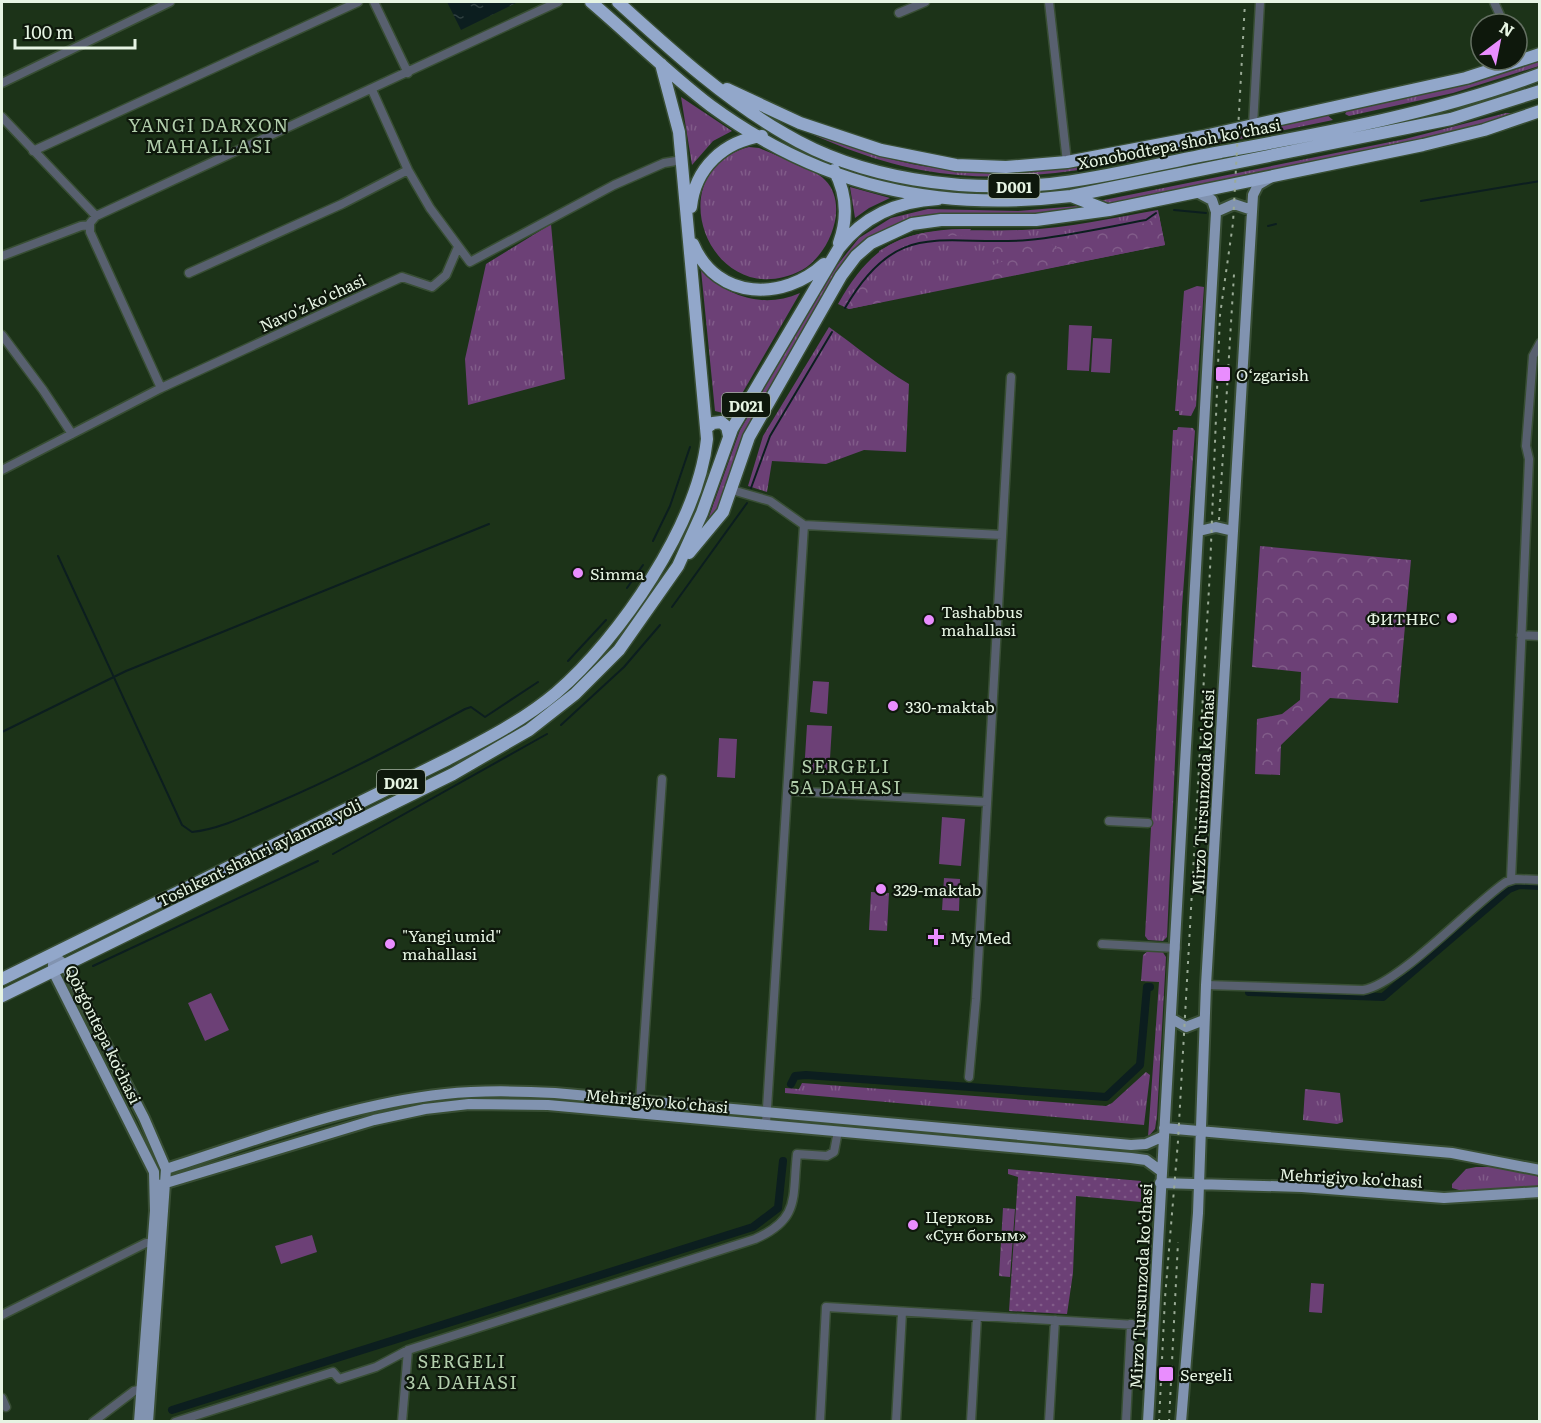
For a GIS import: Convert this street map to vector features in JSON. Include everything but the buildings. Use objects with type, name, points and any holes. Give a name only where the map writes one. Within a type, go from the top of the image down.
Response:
[{"type":"highway","name":"D001","points":[[591,2],[715,109],[758,136],[836,174]]},
{"type":"highway","name":"D001","points":[[618,2],[723,94],[787,136],[822,152]]},
{"type":"highway","points":[[686,63],[733,92],[801,123],[904,156],[985,167],[1067,162],[1324,110],[1456,81],[1480,72]]},
{"type":"highway","name":"Toshkent shahri aylanma yoʻli","points":[[2,979],[475,745],[523,717],[561,688],[607,641],[645,587],[671,542],[703,461],[706,428],[690,230],[679,132],[661,64]]},
{"type":"highway","name":"Xonobodtepa shoh ko'chasi","points":[[822,152],[881,171],[921,180],[966,185],[1032,185],[1069,182],[1411,112],[1475,96],[1539,74]]},
{"type":"highway","name":"Xonobodtepa shoh ko'chasi","points":[[836,174],[909,195],[938,199],[1008,201],[1071,196],[1414,126],[1498,106],[1539,91]]},
{"type":"highway","points":[[1498,106],[1535,113]]},
{"type":"highway","points":[[1324,110],[1357,123]]},
{"type":"highway","points":[[1411,112],[1406,120],[1414,126]]},
{"type":"highway","points":[[678,566],[719,518],[754,427],[842,276],[856,256],[871,243],[897,229],[927,221],[1036,220],[1108,210],[1468,135],[1535,113]]},
{"type":"highway","name":"Toshkent shahri aylanma yoʻli","points":[[787,136],[758,136],[727,148],[704,170],[692,196],[690,230],[695,249],[708,267],[725,280],[751,289],[773,290],[794,285],[813,274],[854,231],[878,214],[910,202],[938,199]]},
{"type":"highway","name":"Toshkent shahri aylanma yoʻli","points":[[2,996],[408,798],[506,744],[549,716],[575,694],[618,650],[678,566],[702,513],[729,436],[834,254],[843,233],[845,212],[843,192],[836,174],[822,152]]},
{"type":"highway","points":[[1071,196],[1108,210]]},
{"type":"highway","points":[[706,428],[713,423],[721,422],[727,427],[729,436]]},
{"type":"highway","points":[[400,783],[399,792],[408,798]]},
{"type":"highway","points":[[312,825],[320,831],[319,841]]},
{"type":"main road","name":"Mirzo Tursunzoda ko'chasi","points":[[1181,1422],[1199,1185],[1204,1020],[1252,210],[1256,188],[1274,176]]},
{"type":"main road","points":[[1197,192],[1209,197],[1216,212],[1234,204],[1252,210]]},
{"type":"main road","name":"Mirzo Tursunzoda ko'chasi","points":[[1148,1422],[1216,212]]},
{"type":"main road","points":[[1199,531],[1216,527],[1233,531]]},
{"type":"main road","name":"Qoʻrgʻontepa koʻchasi","points":[[52,954],[65,965],[144,1118],[166,1168],[161,1184],[152,1243],[146,1388],[147,1422]]},
{"type":"main road","name":"Qoʻrgʻontepa koʻchasi","points":[[52,954],[53,971],[161,1184],[146,1388],[139,1422]]},
{"type":"main road","points":[[1172,1019],[1186,1027],[1204,1020]]},
{"type":"main road","name":"Mehrigiyo ko'chasi","points":[[166,1168],[373,1107],[425,1097],[519,1092],[1131,1145],[1146,1144],[1164,1132],[1201,1131],[1452,1153],[1539,1170]]},
{"type":"main road","name":"Mehrigiyo ko'chasi","points":[[161,1184],[374,1120],[447,1106],[548,1105],[1139,1159],[1150,1162],[1161,1177],[1199,1185],[1302,1187],[1444,1198],[1539,1192]]},
{"type":"street","points":[[2,82],[170,2]]},
{"type":"street","points":[[33,151],[358,2]]},
{"type":"street","points":[[374,2],[408,73]]},
{"type":"street","points":[[161,388],[90,232],[90,225],[96,216],[558,2]]},
{"type":"street","points":[[899,13],[925,2]]},
{"type":"street","points":[[1049,2],[1067,162]]},
{"type":"street","points":[[1253,125],[1260,2]]},
{"type":"street","points":[[1495,4],[1505,2]]},
{"type":"street","points":[[372,90],[408,170],[430,208],[470,262],[614,185],[664,162],[682,160]]},
{"type":"street","points":[[2,117],[96,216]]},
{"type":"street","points":[[189,273],[342,204],[408,170]]},
{"type":"street","points":[[2,256],[81,226],[90,225]]},
{"type":"street","name":"Navo'z ko'chasi","points":[[2,470],[161,388],[402,278],[432,287],[446,275],[458,247]]},
{"type":"street","points":[[2,335],[72,434]]},
{"type":"street","points":[[1511,880],[1529,459],[1526,446],[1533,356],[1539,343]]},
{"type":"street","points":[[969,1077],[1011,377]]},
{"type":"street","points":[[732,489],[770,501],[804,525],[1002,535]]},
{"type":"street","points":[[766,1124],[789,791],[804,525]]},
{"type":"street","points":[[1521,635],[1539,636]]},
{"type":"street","points":[[640,1102],[662,779]]},
{"type":"street","points":[[789,791],[987,802]]},
{"type":"street","points":[[1109,821],[1148,823]]},
{"type":"street","points":[[1206,984],[1363,990],[1374,988],[1511,880],[1539,880]]},
{"type":"street","points":[[1102,944],[1176,948]]},
{"type":"street","points":[[175,1422],[333,1372],[339,1379],[376,1367],[408,1350],[764,1235],[783,1223],[791,1210],[797,1154],[827,1156],[834,1152],[838,1131]]},
{"type":"street","points":[[2,1315],[146,1243],[152,1243]]},
{"type":"street","points":[[820,1422],[826,1307],[1153,1326]]},
{"type":"street","points":[[896,1422],[902,1312]]},
{"type":"street","points":[[971,1422],[977,1316]]},
{"type":"street","points":[[1049,1422],[1055,1320]]},
{"type":"street","points":[[1126,1422],[1131,1324]]},
{"type":"street","points":[[402,1422],[408,1350]]},
{"type":"street","points":[[93,1422],[146,1388]]},
{"type":"street","points":[[2,1398],[6,1407]]},
{"type":"green space","points":[[1539,60],[1539,66],[1529,69],[1529,63]]},
{"type":"green space","points":[[1501,72],[1520,72],[1453,93],[1349,116],[1345,114],[1347,111],[1451,88]]},
{"type":"green space","points":[[681,97],[732,131],[713,141],[692,165]]},
{"type":"green space","points":[[1506,113],[1515,113],[1515,115],[1440,137],[1108,205],[1099,201],[1405,139]]},
{"type":"green space","points":[[1326,114],[1333,120],[1110,165],[1016,176],[953,175],[901,166],[863,155],[772,116],[846,145],[903,162],[955,170],[1017,171],[1109,160]]},
{"type":"green space","points":[[749,147],[759,148],[812,171],[825,180],[832,190],[836,202],[833,229],[820,253],[802,270],[770,279],[742,274],[720,258],[706,235],[700,209],[705,183],[721,161]]},
{"type":"green space","points":[[850,187],[890,198],[855,218]]},
{"type":"green space","points":[[1078,206],[1086,210],[1050,214],[958,216],[914,220],[885,229],[870,237],[746,433],[721,508],[705,528],[740,430],[830,274],[859,238],[891,218],[928,209],[1018,211]]},
{"type":"green space","points":[[1158,210],[1165,245],[849,309],[838,304],[856,275],[875,255],[895,242],[916,235],[938,231],[1022,230],[1056,227]]},
{"type":"green space","points":[[1159,216],[1165,245],[974,283],[973,272],[1007,260],[1001,252],[993,259],[991,257],[994,246],[1045,239],[1049,240],[1055,249],[1059,246],[1060,236],[1147,223]]},
{"type":"green space","points":[[551,224],[565,379],[468,405],[465,359],[486,264]]},
{"type":"green space","points":[[947,229],[971,229],[967,236],[944,236],[923,240],[903,247],[883,259],[880,257],[879,251],[912,236]]},
{"type":"green space","points":[[701,270],[723,287],[747,298],[773,300],[800,293],[728,418],[723,413],[715,411]]},
{"type":"green space","points":[[862,284],[869,287],[882,302],[849,309],[843,306],[850,294],[857,292]]},
{"type":"green space","points":[[1197,286],[1204,287],[1196,406],[1191,416],[1179,415],[1179,411],[1175,411],[1184,291]]},
{"type":"green space","points":[[1069,325],[1092,326],[1089,371],[1067,370]]},
{"type":"green space","points":[[829,327],[909,384],[906,452],[864,450],[826,464],[772,461],[767,492],[748,486],[763,436]]},
{"type":"green space","points":[[1093,338],[1112,339],[1110,373],[1091,372]]},
{"type":"green space","points":[[1178,427],[1193,428],[1195,431],[1182,607],[1167,937],[1163,941],[1148,940],[1145,936],[1173,430],[1177,430]]},
{"type":"green space","points":[[1260,546],[1411,560],[1398,703],[1330,698],[1281,745],[1280,775],[1255,774],[1257,719],[1282,714],[1300,700],[1301,672],[1252,667]]},
{"type":"green space","points":[[813,681],[829,682],[827,714],[810,712]]},
{"type":"green space","points":[[807,725],[832,726],[829,775],[804,773]]},
{"type":"green space","points":[[719,738],[737,739],[735,778],[717,777]]},
{"type":"green space","points":[[942,817],[965,819],[961,866],[939,864]]},
{"type":"green space","points":[[944,878],[960,879],[959,911],[942,910]]},
{"type":"green space","points":[[871,892],[889,893],[887,931],[869,930]]},
{"type":"green space","points":[[1148,951],[1162,951],[1166,957],[1157,1116],[1155,1129],[1148,1137],[1159,982],[1141,981],[1143,955]]},
{"type":"green space","points":[[211,993],[229,1030],[205,1041],[188,1003]]},
{"type":"green space","points":[[1146,1072],[1150,1075],[1144,1125],[785,1093],[785,1088],[799,1089],[802,1083],[1106,1106]]},
{"type":"green space","points":[[1305,1089],[1340,1093],[1343,1122],[1337,1124],[1303,1120]]},
{"type":"green space","points":[[1502,1167],[1536,1175],[1539,1178],[1539,1185],[1533,1188],[1466,1192],[1452,1188],[1452,1184],[1466,1169]]},
{"type":"green space","points":[[1008,1169],[1141,1181],[1141,1202],[1076,1196],[1073,1273],[1067,1314],[1009,1311],[1018,1177],[1008,1174]]},
{"type":"green space","points":[[1003,1208],[1015,1209],[1010,1277],[999,1276]]},
{"type":"green space","points":[[312,1235],[317,1252],[281,1264],[275,1246]]},
{"type":"green space","points":[[1311,1283],[1324,1284],[1322,1313],[1309,1312]]},
{"type":"water","points":[[447,2],[518,2],[461,30]]},
{"type":"waterway","points":[[1421,201],[1540,181]]},
{"type":"waterway","points":[[1174,210],[1206,213]]},
{"type":"waterway","points":[[845,308],[865,279],[884,260],[904,248],[924,242],[947,240],[1028,240],[1073,234],[1146,220],[1156,213]]},
{"type":"waterway","points":[[1268,226],[1276,224]]},
{"type":"waterway","points":[[751,488],[770,436],[832,332]]},
{"type":"waterway","points":[[653,541],[670,506],[690,447]]},
{"type":"waterway","points":[[672,607],[747,503]]},
{"type":"waterway","points":[[2,732],[126,671],[489,524]]},
{"type":"waterway","points":[[58,556],[182,825],[192,832],[234,821],[299,793],[371,759],[465,709],[471,707],[485,717],[538,682]]},
{"type":"waterway","points":[[627,588],[643,565]]},
{"type":"waterway","points":[[568,661],[606,620]]},
{"type":"waterway","points":[[561,725],[624,667],[660,625]]},
{"type":"waterway","points":[[333,854],[547,734]]},
{"type":"waterway","points":[[93,966],[318,861]]},
{"type":"waterway","points":[[1249,992],[1383,997],[1509,889],[1519,885],[1540,886]]},
{"type":"waterway","points":[[791,1084],[795,1076],[806,1075],[1106,1097],[1140,1065],[1147,987],[1150,987]]},
{"type":"waterway","points":[[172,1410],[753,1227],[778,1208],[783,1161]]},
{"type":"railway","points":[[1159,1422],[1165,1298],[1178,1141],[1210,570],[1220,315],[1233,223],[1245,2]]},
{"type":"railway","points":[[1219,520],[1234,274]]},
{"type":"railway","points":[[1169,1422],[1178,1242]]},
{"type":"place","name":"O‘zgarish","points":[[1223,374]]},
{"type":"place","name":"Simma","points":[[578,573]]},
{"type":"place","name":"ФИТНЕС","points":[[1452,618]]},
{"type":"place","name":"Tashabbus mahallasi","points":[[929,620]]},
{"type":"place","name":"330-maktab","points":[[893,706]]},
{"type":"place","name":"329-maktab","points":[[881,889]]},
{"type":"place","name":"My Med","points":[[936,937]]},
{"type":"place","name":"\"Yangi umid\" mahallasi","points":[[390,944]]},
{"type":"place","name":"Церковь «Сун богым»","points":[[913,1225]]},
{"type":"place","name":"Sergeli","points":[[1166,1374]]},
{"type":"district","name":"YANGI DARXON MAHALLASI","points":[[209,134]]},
{"type":"district","name":"SERGELI 5A DAHASI","points":[[846,775]]},
{"type":"district","name":"SERGELI 3A DAHASI","points":[[462,1370]]}]
